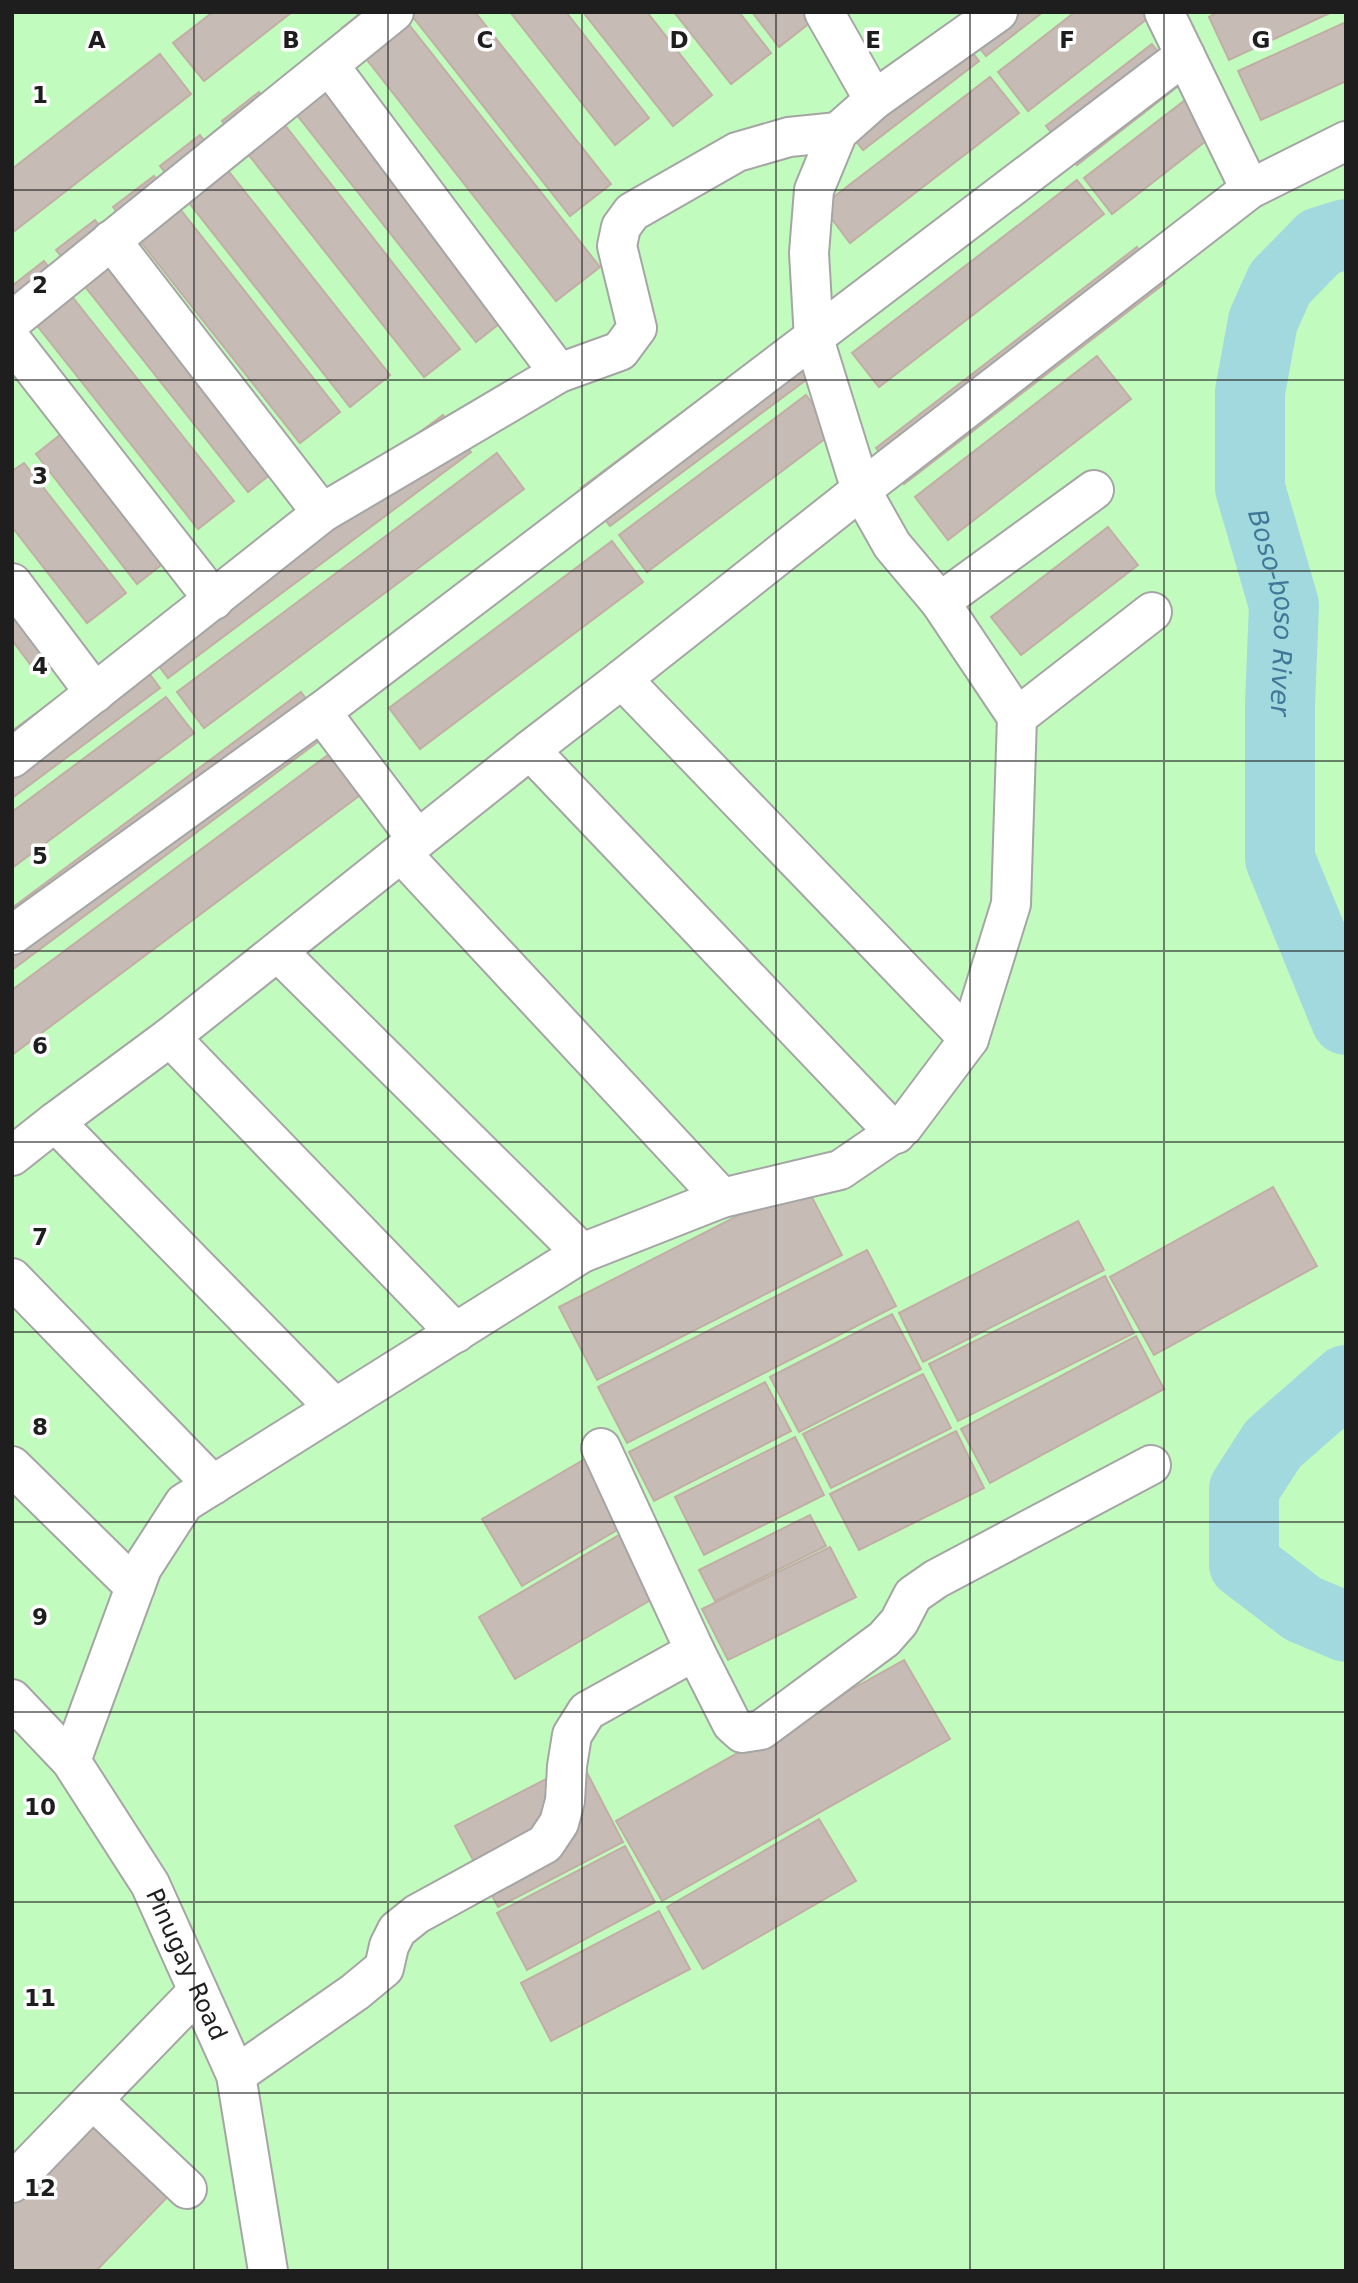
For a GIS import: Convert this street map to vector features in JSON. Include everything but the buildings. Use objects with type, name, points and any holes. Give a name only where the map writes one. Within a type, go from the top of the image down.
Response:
[{"type":"street","points":[[12,321],[394,12]]},
{"type":"street","points":[[824,12],[874,100]]},
{"type":"street","points":[[71,1761],[142,1568],[184,1503],[582,1253],[722,1198],[840,1170],[903,1128],[969,1040],[1010,904],[1017,717],[940,602],[892,545],[861,490],[814,339],[809,253],[814,190],[838,132],[874,100],[998,12]]},
{"type":"street","points":[[1164,12],[1250,189]]},
{"type":"street","points":[[12,935],[321,712],[1185,55]]},
{"type":"street","points":[[329,65],[559,373]]},
{"type":"street","points":[[12,758],[322,513],[559,373],[620,351],[637,328],[617,246],[621,227],[632,212],[737,152],[789,137],[838,132]]},
{"type":"street","points":[[12,1156],[170,1037],[861,490],[1250,189],[1346,141]]},
{"type":"street","points":[[111,240],[322,513]]},
{"type":"street","points":[[12,341],[214,600]]},
{"type":"street","points":[[940,602],[1094,490]]},
{"type":"street","points":[[12,583],[95,693]]},
{"type":"street","points":[[1017,717],[1152,612]]},
{"type":"street","points":[[622,679],[969,1040]]},
{"type":"street","points":[[321,712],[410,847],[722,1198]]},
{"type":"street","points":[[530,750],[895,1134]]},
{"type":"street","points":[[278,952],[582,1253]]},
{"type":"street","points":[[170,1037],[456,1333]]},
{"type":"street","points":[[55,1122],[335,1408]]},
{"type":"street","points":[[12,1278],[213,1485]]},
{"type":"street","points":[[601,1448],[695,1651],[732,1724],[742,1733],[761,1730],[884,1640],[899,1622],[913,1595],[936,1580],[1151,1465]]},
{"type":"street","points":[[12,1466],[135,1587]]},
{"type":"street","points":[[236,2075],[355,1992],[384,1968],[389,1946],[397,1930],[407,1922],[545,1844],[559,1824],[565,1801],[566,1766],[572,1735],[587,1711],[695,1651]]},
{"type":"street","name":"Pinugay Road","points":[[12,1699],[71,1761],[150,1884],[236,2075],[268,2271]]},
{"type":"street","points":[[12,2183],[198,1991]]},
{"type":"street","points":[[93,2100],[187,2189]]},
{"type":"green space","points":[[12,12],[1346,12],[1346,2271],[12,2271]]},
{"type":"waterway","name":"Boso-boso River","points":[[1346,234],[1320,242],[1280,283],[1263,321],[1250,392],[1250,488],[1284,605],[1280,704],[1280,859],[1346,1020]]},
{"type":"waterway","name":"Boso-boso River","points":[[1346,1380],[1273,1444],[1244,1489],[1244,1564],[1303,1609],[1346,1627]]}]
